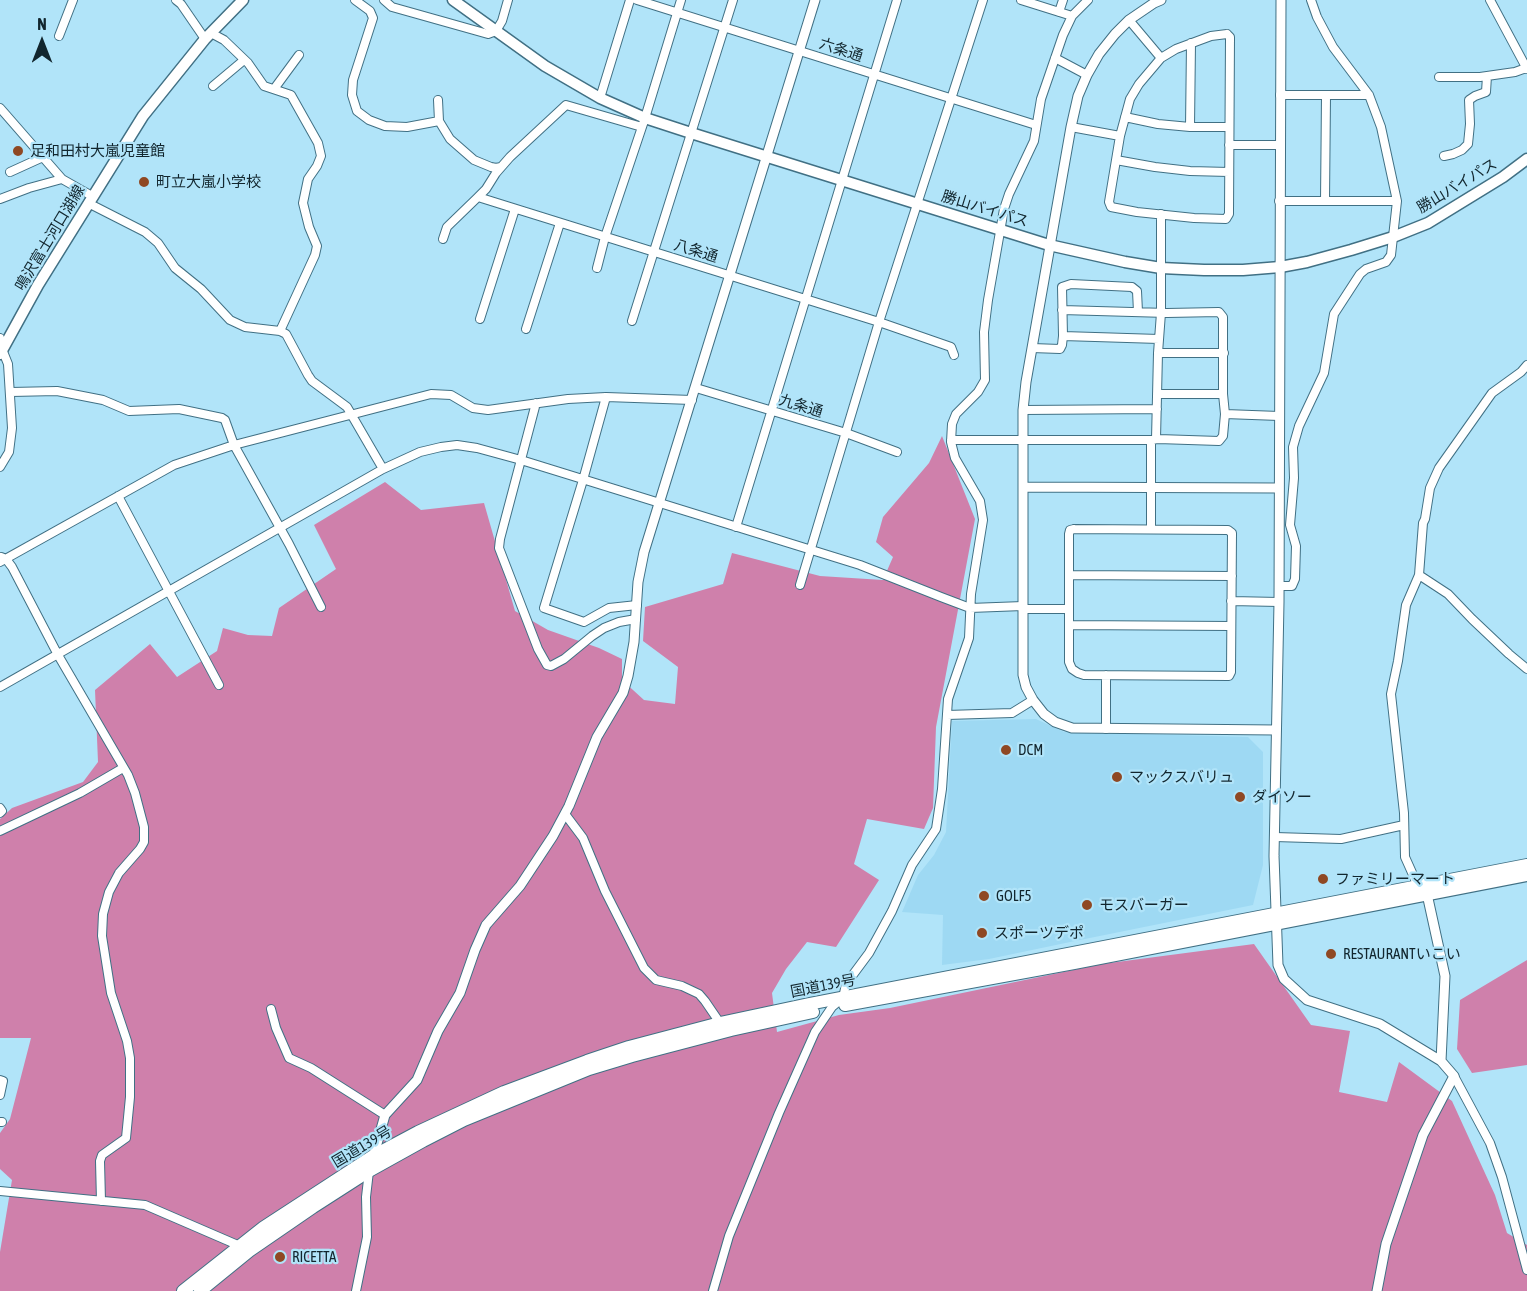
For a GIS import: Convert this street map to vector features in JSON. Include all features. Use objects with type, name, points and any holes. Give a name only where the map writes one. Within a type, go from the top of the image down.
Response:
[{"type":"highway","name":"国道139号","points":[[1423,890],[1527,865]]},
{"type":"highway","name":"国道139号","points":[[183,1291],[264,1227],[374,1156],[418,1132],[504,1092],[629,1047],[720,1023],[843,998],[1423,890],[1527,875]]},
{"type":"highway","name":"国道139号","points":[[200,1291],[269,1236],[369,1171],[464,1120],[589,1070],[679,1043],[832,1007],[898,996],[1277,918]]},
{"type":"main road","name":"鳴沢富士河口湖線","points":[[1,347],[143,116],[208,36],[243,0]]},
{"type":"main road","name":"勝山バイパス","points":[[453,0],[545,66],[644,122],[843,180],[1049,245],[1161,268],[1242,270],[1280,267],[1351,250],[1428,223],[1503,177],[1527,159]]},
{"type":"street","points":[[58,36],[73,0]]},
{"type":"street","points":[[176,0],[200,30],[208,36],[224,40],[254,71],[264,86],[291,95],[318,143],[321,156],[308,179],[303,203],[317,246],[280,331]]},
{"type":"street","points":[[355,0],[370,11],[373,18],[353,80],[352,95],[357,111],[369,120],[385,126],[407,127],[440,121]]},
{"type":"street","points":[[384,0],[392,7],[488,34],[496,31],[502,21],[508,0]]},
{"type":"street","points":[[600,98],[630,0]]},
{"type":"street","name":"六条通","points":[[637,0],[1036,125]]},
{"type":"street","points":[[597,268],[681,0]]},
{"type":"street","points":[[632,321],[733,0]]},
{"type":"street","points":[[356,1291],[367,1237],[366,1197],[369,1171],[385,1115],[417,1080],[438,1031],[460,993],[486,925],[519,886],[553,836],[565,814],[604,722],[623,693],[634,642],[638,582],[644,552],[815,0]]},
{"type":"street","points":[[736,527],[897,0]]},
{"type":"street","points":[[800,585],[879,322],[984,0]]},
{"type":"street","points":[[1021,0],[1072,16]]},
{"type":"street","points":[[1059,12],[1063,0]]},
{"type":"street","points":[[713,1291],[729,1236],[815,1032],[832,1007],[843,998],[846,984],[869,953],[892,911],[912,866],[936,829],[942,789],[948,699],[969,638],[971,594],[983,520],[980,501],[955,458],[951,440],[952,424],[956,414],[978,392],[985,380],[985,321],[1004,209],[1034,141],[1041,99],[1063,35],[1072,16],[1088,0]]},
{"type":"street","points":[[1161,0],[1129,20],[1098,54],[1078,96],[1071,127],[1049,245],[1023,410],[1023,675],[1026,687],[1044,714],[1055,723],[1072,728],[1276,730]]},
{"type":"street","points":[[1281,0],[1279,602],[1275,837],[1278,965],[1284,979],[1307,1000],[1380,1024],[1441,1061],[1454,1076],[1490,1143],[1502,1177],[1527,1270]]},
{"type":"street","points":[[1279,586],[1292,586],[1294,579],[1296,546],[1290,525],[1294,478],[1293,447],[1299,426],[1324,373],[1334,314],[1360,274],[1366,269],[1386,262],[1391,255],[1397,201],[1381,127],[1370,96],[1333,47],[1311,0]]},
{"type":"street","points":[[1439,77],[1487,76],[1527,68],[1490,0]]},
{"type":"street","points":[[1129,20],[1161,58]]},
{"type":"street","points":[[1227,34],[1230,37],[1229,214],[1226,219],[1194,218],[1112,207],[1109,202],[1120,135],[1130,99],[1139,84],[1161,58],[1191,43],[1211,36],[1227,34]]},
{"type":"street","points":[[1190,127],[1191,43]]},
{"type":"street","points":[[274,88],[299,55]]},
{"type":"street","points":[[1055,58],[1087,75]]},
{"type":"street","points":[[213,86],[244,60]]},
{"type":"street","points":[[1444,156],[1462,150],[1468,144],[1469,100],[1486,92],[1487,76]]},
{"type":"street","points":[[1280,95],[1370,96]]},
{"type":"street","points":[[1325,201],[1326,96]]},
{"type":"street","points":[[438,100],[440,121],[450,139],[474,160],[491,167],[501,167]]},
{"type":"street","points":[[443,239],[447,227],[486,189],[501,167],[566,105],[644,122]]},
{"type":"street","points":[[0,108],[62,179],[90,200],[146,232],[158,243],[175,268],[201,289],[230,320],[245,327],[280,331],[286,334],[312,381],[348,407],[383,469]]},
{"type":"street","points":[[1125,117],[1158,124],[1229,128]]},
{"type":"street","points":[[1071,127],[1120,135]]},
{"type":"street","points":[[1229,145],[1280,145]]},
{"type":"street","points":[[10,172],[43,157]]},
{"type":"street","points":[[1116,160],[1190,171],[1229,172]]},
{"type":"street","points":[[0,199],[62,179]]},
{"type":"street","name":"八条通","points":[[478,197],[879,322],[951,347],[954,355]]},
{"type":"street","points":[[1279,201],[1397,201]]},
{"type":"street","points":[[480,319],[515,209]]},
{"type":"street","points":[[1151,529],[1151,487],[1161,313],[1161,214]]},
{"type":"street","points":[[526,329],[560,223]]},
{"type":"street","points":[[1032,348],[1060,350],[1064,336],[1062,287],[1071,284],[1132,286],[1137,291],[1138,312]]},
{"type":"street","points":[[951,440],[1219,441],[1223,436],[1225,414],[1223,317],[1219,312],[1062,310]]},
{"type":"street","points":[[1064,336],[1159,339]]},
{"type":"street","points":[[0,468],[9,452],[12,428],[8,364],[1,347]]},
{"type":"street","points":[[1158,353],[1224,353]]},
{"type":"street","points":[[1441,1061],[1445,976],[1423,890],[1405,857],[1404,825],[1390,694],[1400,652],[1406,605],[1419,575],[1423,523],[1430,488],[1439,468],[1492,393],[1527,365]]},
{"type":"street","name":"九条通","points":[[696,388],[846,433],[897,452]]},
{"type":"street","points":[[11,392],[57,391],[103,400],[129,411],[179,409],[225,420],[234,445],[321,607]]},
{"type":"street","points":[[101,1201],[100,1161],[102,1155],[126,1138],[130,1097],[130,1058],[127,1041],[111,993],[102,936],[103,914],[109,892],[119,873],[144,842],[144,827],[135,793],[123,768],[58,655],[12,567],[2,559],[174,465],[234,445],[431,394],[451,395],[473,408],[488,410],[568,399],[606,397],[692,400]]},
{"type":"street","points":[[1157,394],[1223,394]]},
{"type":"street","points":[[606,397],[544,608],[584,622],[609,608],[637,604]]},
{"type":"street","points":[[536,404],[500,539],[500,548],[538,649],[547,664],[552,666],[604,628],[636,619]]},
{"type":"street","points":[[1023,410],[1157,409]]},
{"type":"street","points":[[1225,414],[1279,416]]},
{"type":"street","points":[[0,687],[383,469],[420,452],[457,445],[521,460],[860,565],[970,608],[1069,609]]},
{"type":"street","points":[[1023,487],[1278,488]]},
{"type":"street","points":[[118,496],[219,685]]},
{"type":"street","points":[[1070,530],[1228,530],[1232,533],[1231,672],[1229,676],[1084,675],[1078,673],[1072,669],[1069,662],[1069,575],[1070,530]]},
{"type":"street","points":[[1069,575],[1232,576]]},
{"type":"street","points":[[1419,575],[1448,594],[1527,669]]},
{"type":"street","points":[[1232,601],[1279,602]]},
{"type":"street","points":[[1069,625],[1231,626]]},
{"type":"street","points":[[1106,675],[1106,729]]},
{"type":"street","points":[[947,715],[1012,713],[1033,700]]},
{"type":"street","points":[[0,831],[80,793],[123,768]]},
{"type":"street","points":[[565,814],[583,838],[605,891],[644,968],[656,980],[682,986],[699,994],[720,1023]]},
{"type":"street","points":[[1275,837],[1341,839],[1404,825]]},
{"type":"street","points":[[271,1009],[276,1028],[289,1058],[311,1068],[385,1115]]},
{"type":"street","points":[[1377,1291],[1386,1244],[1423,1135],[1454,1076]]},
{"type":"street","points":[[0,1080],[3,1081],[0,1095]]},
{"type":"street","points":[[0,1191],[144,1205],[240,1246]]},
{"type":"shaded area","points":[[942,436],[975,519],[936,727],[933,808],[924,829],[867,819],[854,864],[879,880],[836,947],[807,942],[786,969],[772,993],[777,1032],[839,1015],[890,1008],[1102,964],[1254,944],[1311,1025],[1350,1031],[1339,1092],[1387,1102],[1399,1062],[1452,1101],[1495,1195],[1507,1233],[1527,1245],[1527,1291],[0,1291],[0,1252],[12,1180],[0,1169],[0,1133],[10,1119],[31,1038],[0,1038],[0,819],[12,808],[83,782],[98,762],[95,690],[150,644],[177,677],[217,651],[223,628],[248,635],[272,636],[279,608],[336,569],[314,525],[385,482],[421,510],[484,503],[515,611],[548,630],[599,648],[622,659],[622,680],[644,700],[675,704],[678,667],[643,641],[645,607],[723,584],[732,553],[820,576],[883,580],[893,557],[876,542],[883,517],[929,463]]},
{"type":"shaded area","points":[[1036,719],[1064,732],[1248,737],[1263,752],[1263,865],[1253,905],[989,959],[942,965],[943,915],[902,912],[918,875],[934,855],[946,832],[952,721]]},
{"type":"shaded area","points":[[1527,960],[1527,1065],[1472,1073],[1457,1049],[1460,1000]]},
{"type":"place","name":"足和田村大嵐児童館","points":[[18,151]]},
{"type":"place","name":"町立大嵐小学校","points":[[144,182]]},
{"type":"place","name":"DCM","points":[[1006,750]]},
{"type":"place","name":"マックスバリュ","points":[[1117,777]]},
{"type":"place","name":"ダイソー","points":[[1240,797]]},
{"type":"place","name":"ファミリーマート","points":[[1323,879]]},
{"type":"place","name":"GOLF5","points":[[984,896]]},
{"type":"place","name":"モスバーガー","points":[[1087,905]]},
{"type":"place","name":"スポーツデポ","points":[[982,933]]},
{"type":"place","name":"RESTAURANTいこい","points":[[1331,954]]},
{"type":"place","name":"RICETTA","points":[[280,1257]]}]
